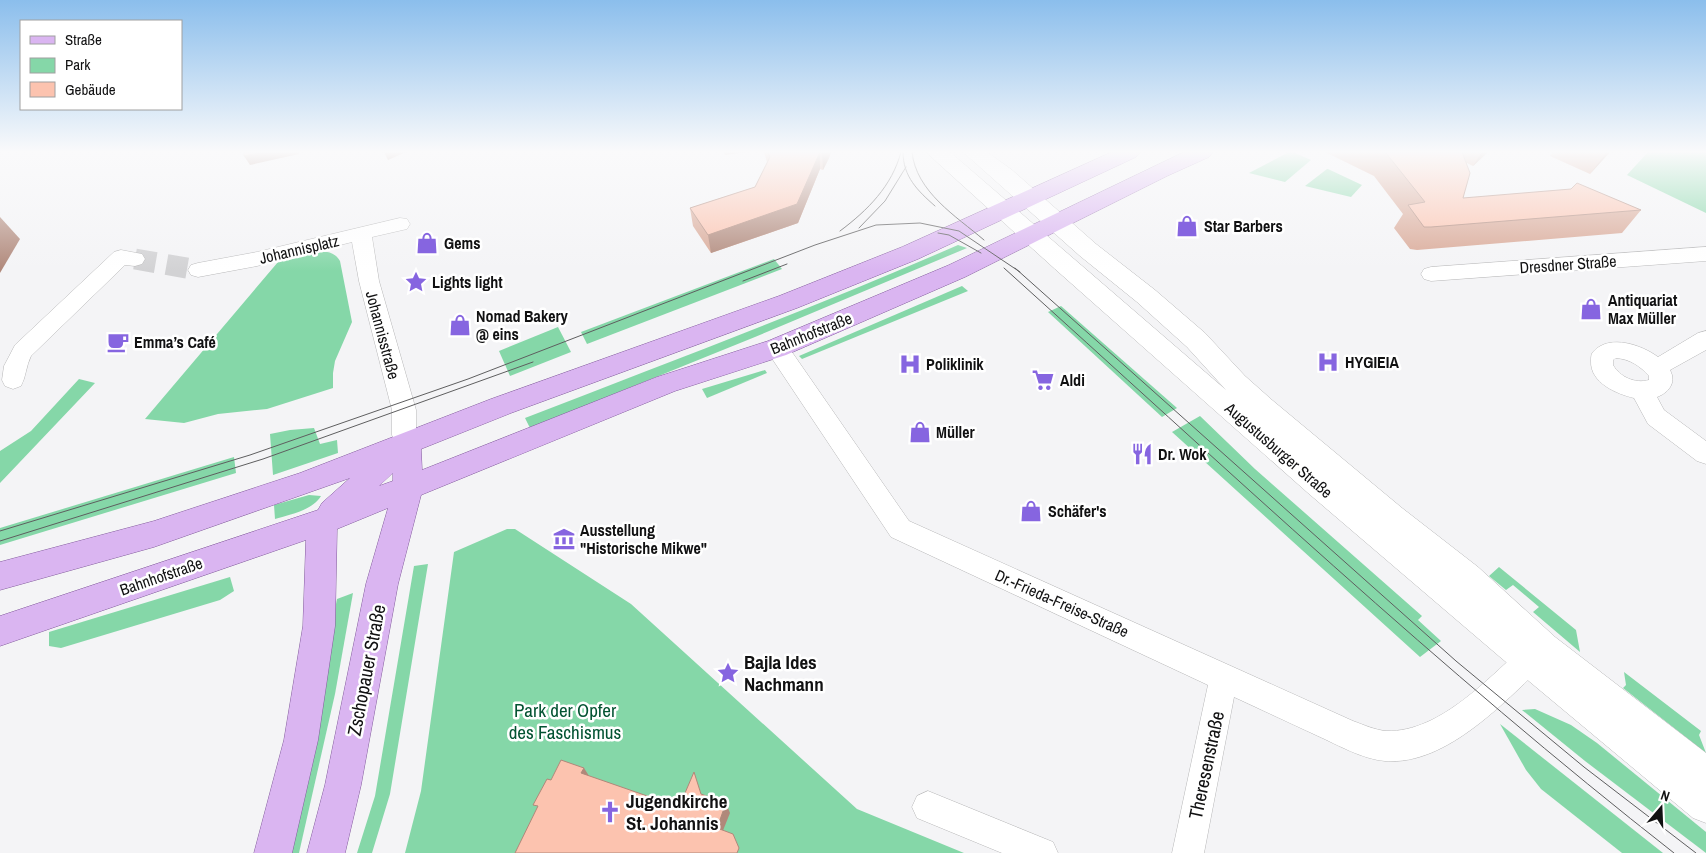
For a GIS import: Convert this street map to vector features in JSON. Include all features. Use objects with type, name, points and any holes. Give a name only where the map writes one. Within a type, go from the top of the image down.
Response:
[{"type":"main road","name":"Augustusburger Straße","points":[[981,192],[1322,487],[1536,654],[1706,775]]},
{"type":"main road","name":"Augustusburger Straße","points":[[1023,192],[1196,340],[1262,407],[1392,517],[1468,577],[1536,654],[1706,805]]},
{"type":"main road","name":"Bahnhofstraße","points":[[0,576],[154,534],[308,482],[406,439],[788,302],[910,253],[1042,192]]},
{"type":"main road","name":"Bahnhofstraße","points":[[0,631],[322,522],[666,384],[777,348],[957,271],[1117,192]]},
{"type":"main road","name":"Bahnhofstraße","points":[[322,522],[367,480],[406,439]]},
{"type":"main road","name":"Zschopauer Straße","points":[[326,853],[342,792],[382,584],[408,488],[406,439]]},
{"type":"main road","name":"Bahnhofstraße","points":[[308,482],[367,480],[408,488]]},
{"type":"main road","points":[[273,853],[301,740],[319,626],[322,522]]},
{"type":"street","name":"Johannisplatz","points":[[198,270],[400,224]]},
{"type":"street","name":"Johannisstraße","points":[[361,234],[369,281],[404,410],[406,439]]},
{"type":"street","name":"Dresdner Straße","points":[[1431,274],[1705,254]]},
{"type":"street","points":[[13,380],[15,366],[24,351],[121,257],[135,259]]},
{"type":"street","points":[[1654,366],[1667,363],[1706,339]]},
{"type":"street","name":"Dr.-Frieda-Freise-Straße","points":[[777,348],[900,529],[1264,697],[1358,738],[1386,746],[1412,744],[1429,739],[1468,714],[1536,654]]},
{"type":"street","points":[[1613,350],[1622,350],[1641,357],[1654,366],[1661,375],[1660,385],[1656,389],[1642,391],[1628,388],[1614,380],[1602,367],[1600,361],[1602,356],[1613,350]]},
{"type":"street","points":[[1642,391],[1656,417],[1706,454]]},
{"type":"street","name":"Theresenstraße","points":[[1188,853],[1224,677]]},
{"type":"street","points":[[928,807],[1042,853]]},
{"type":"green space","points":[[1329,192],[1356,192],[1351,197]]},
{"type":"green space","points":[[1662,192],[1706,192],[1706,213]]},
{"type":"green space","points":[[958,245],[967,248],[755,337],[530,428],[525,418],[797,312]]},
{"type":"green space","points":[[322,251],[332,254],[340,261],[352,322],[335,361],[333,388],[267,409],[218,414],[184,423],[145,419],[278,262]]},
{"type":"green space","points":[[774,259],[782,269],[587,344],[581,332]]},
{"type":"green space","points":[[962,286],[968,291],[802,359],[799,356]]},
{"type":"green space","points":[[1061,306],[1177,408],[1162,417],[1048,312]]},
{"type":"green space","points":[[558,327],[571,352],[510,376],[499,351]]},
{"type":"green space","points":[[765,370],[767,373],[707,398],[702,389]]},
{"type":"green space","points":[[79,379],[95,383],[0,483],[0,451],[31,431]]},
{"type":"green space","points":[[1200,416],[1255,469],[1422,616],[1418,620],[1441,641],[1420,657],[1172,432]]},
{"type":"green space","points":[[314,428],[320,444],[337,440],[338,453],[273,475],[270,434]]},
{"type":"green space","points":[[234,457],[236,473],[0,545],[0,528]]},
{"type":"green space","points":[[309,495],[321,496],[307,508],[275,519],[274,505]]},
{"type":"green space","name":"Park der Opfer des Faschismus","points":[[507,529],[515,529],[631,604],[857,809],[964,853],[405,853],[421,791],[454,552]]},
{"type":"green space","points":[[428,564],[390,794],[372,853],[357,853],[375,796],[414,566]]},
{"type":"green space","points":[[1499,567],[1576,630],[1580,652],[1533,612],[1539,607],[1513,585],[1506,590],[1489,576]]},
{"type":"green space","points":[[230,577],[234,591],[220,600],[61,648],[49,646],[49,632]]},
{"type":"green space","points":[[353,593],[335,694],[299,853],[285,853],[337,599]]},
{"type":"green space","points":[[1624,672],[1701,731],[1699,735],[1706,753],[1623,688],[1626,685]]},
{"type":"green space","points":[[1535,709],[1571,725],[1597,743],[1706,832],[1706,853],[1585,761],[1522,710]]},
{"type":"green space","points":[[1500,724],[1663,853],[1622,853],[1541,789],[1526,770]]},
{"type":"building","points":[[740,192],[802,192],[797,204],[708,235],[690,208]]},
{"type":"building","points":[[1417,192],[1465,192],[1463,198],[1537,192],[1598,192],[1641,210],[1424,227],[1408,205],[1425,202]]},
{"type":"building","name":"Jugendkirche St. Johannis","points":[[561,760],[584,768],[581,773],[679,807],[694,772],[701,794],[726,803],[717,828],[733,834],[739,848],[737,853],[515,853],[538,806],[533,805],[547,779],[551,780]]},
{"type":"tunnel","points":[[135,259],[198,270]]},
{"type":"tram line","points":[[840,231],[860,215],[881,192]]},
{"type":"tram line","points":[[859,228],[885,201],[891,192]]},
{"type":"tram line","points":[[920,192],[935,206]]},
{"type":"tram line","points":[[930,192],[950,212],[984,240]]},
{"type":"tram line","points":[[0,531],[250,455],[468,379],[815,245],[876,225],[920,223],[959,231],[1018,271]]},
{"type":"tram line","points":[[938,233],[949,235],[981,253]]},
{"type":"tram line","points":[[743,281],[787,264]]},
{"type":"tram line","points":[[1004,268],[1417,640],[1587,783],[1674,853]]},
{"type":"tram line","points":[[1018,271],[1456,661],[1584,767],[1696,853]]},
{"type":"tram line","points":[[0,541],[263,459],[533,362]]},
{"type":"place","name":"Star Barbers","points":[[1187,226]]},
{"type":"place","name":"Gems","points":[[427,243]]},
{"type":"place","name":"Lights light","points":[[416,282]]},
{"type":"place","name":"Antiquariat Max Müller","points":[[1591,309]]},
{"type":"place","name":"Nomad Bakery @ eins","points":[[460,325]]},
{"type":"place","name":"Emma’s Café","points":[[118,342]]},
{"type":"place","name":"HYGIEIA","points":[[1328,362]]},
{"type":"place","name":"Poliklinik","points":[[910,364]]},
{"type":"place","name":"Aldi","points":[[1043,380]]},
{"type":"place","name":"Müller","points":[[920,432]]},
{"type":"place","name":"Dr. Wok","points":[[1142,454]]},
{"type":"place","name":"Schäfer's","points":[[1031,511]]},
{"type":"place","name":"Ausstellung \"Historische Mikwe\"","points":[[564,539]]},
{"type":"place","name":"Bajla Ides Nachmann","points":[[728,673]]},
{"type":"place","name":"Jugendkirche St. Johannis","points":[[610,812]]}]
